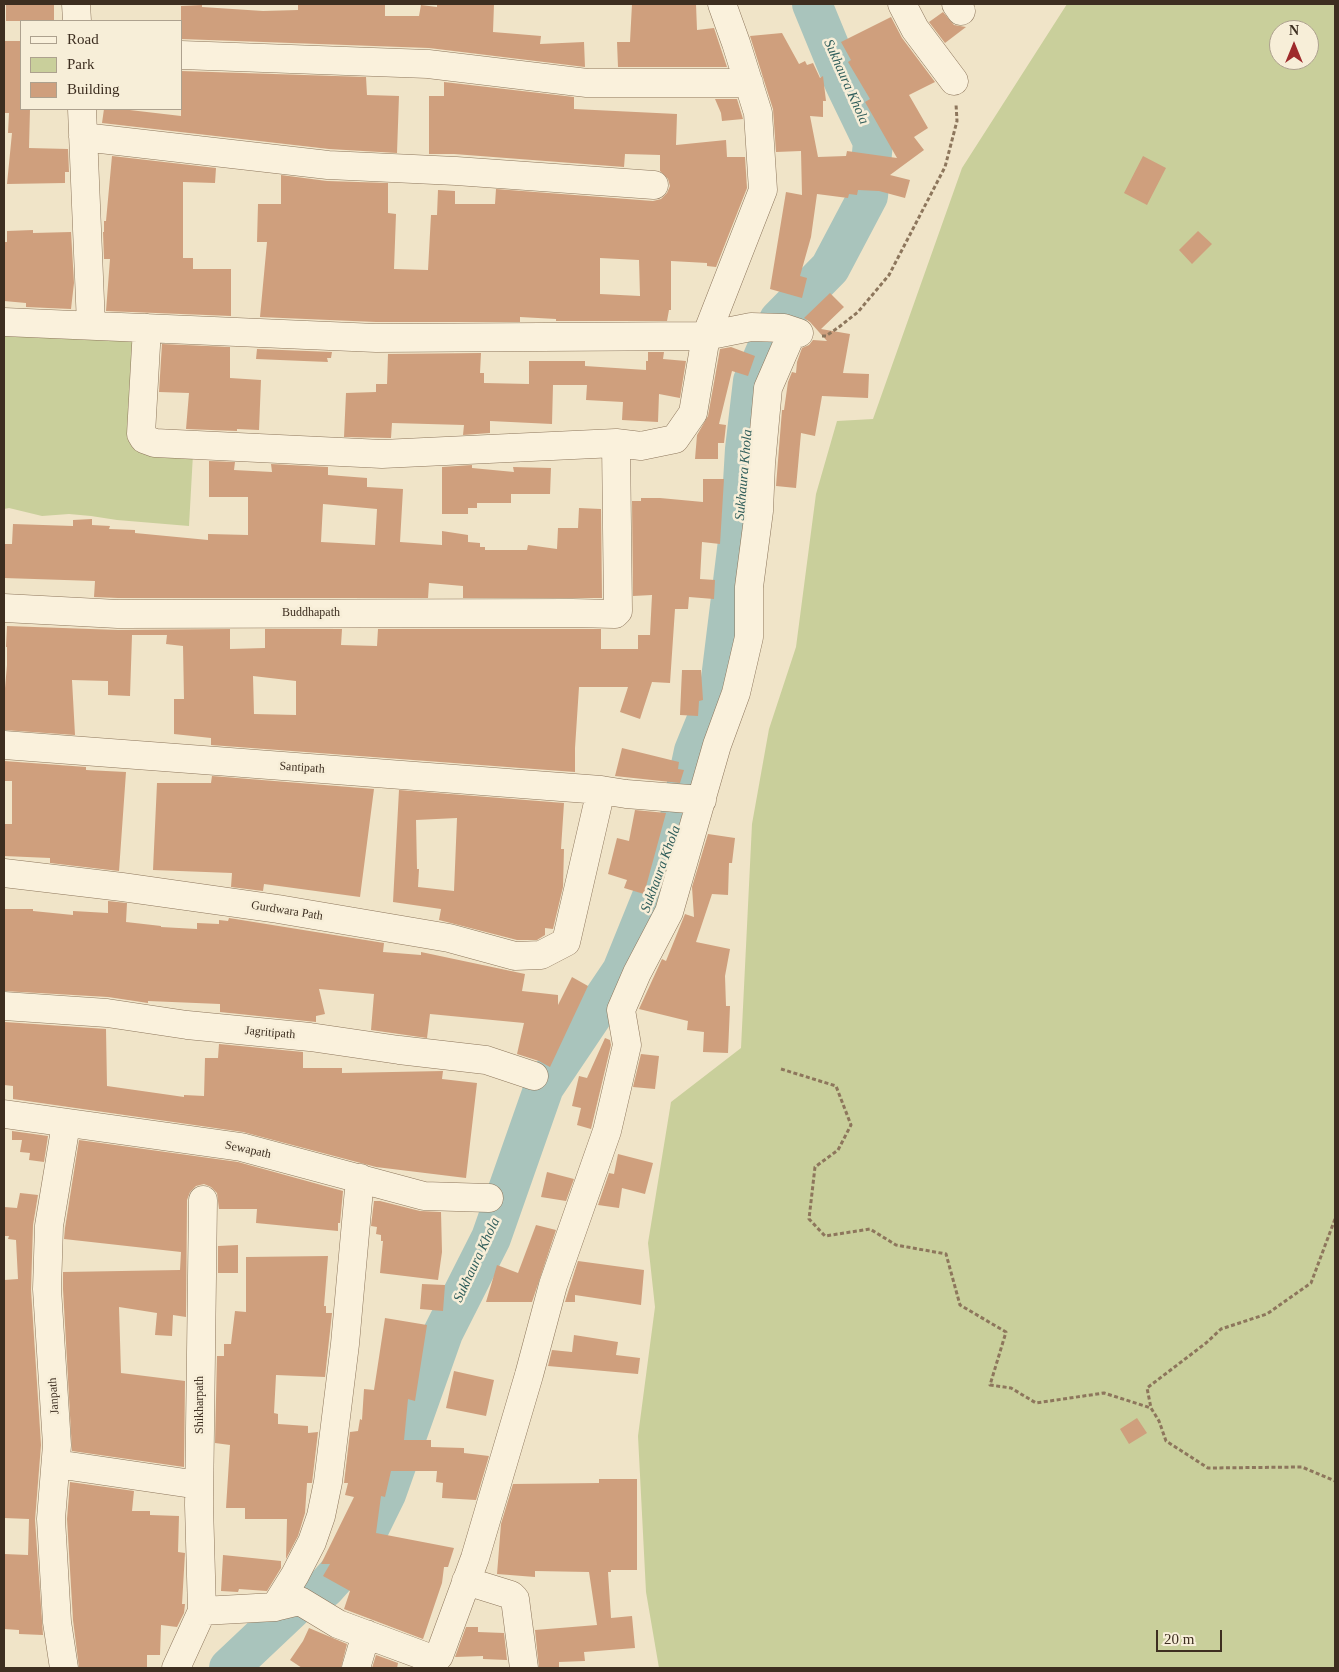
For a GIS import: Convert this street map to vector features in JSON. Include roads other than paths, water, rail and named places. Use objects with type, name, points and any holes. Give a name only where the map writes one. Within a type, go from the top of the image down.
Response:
[{"type":"street","points":[[76,4],[77,20]]},
{"type":"street","points":[[147,328],[141,434],[144,439],[150,442],[382,454],[616,443],[641,446],[675,439],[693,413],[706,336],[763,190],[758,113],[722,4]]},
{"type":"street","points":[[902,4],[915,29],[954,81]]},
{"type":"street","points":[[182,55],[428,64],[587,83],[749,83]]},
{"type":"street","points":[[82,110],[91,325]]},
{"type":"street","points":[[84,137],[328,166],[456,171],[654,186]]},
{"type":"street","points":[[4,322],[376,338],[706,336],[750,327],[792,331],[788,336],[788,342],[768,388],[761,464],[760,512],[749,587],[749,637],[736,693],[717,745],[669,912],[621,1010],[627,1044],[607,1130],[553,1285],[524,1393],[475,1558],[437,1659],[338,1624],[300,1601],[275,1607],[202,1611],[176,1668]]},
{"type":"street","name":"Buddhapath","points":[[4,608],[118,614],[572,613],[610,615],[618,612],[616,443]]},
{"type":"street","name":"Santipath","points":[[4,745],[601,790],[626,794],[702,800]]},
{"type":"street","name":"Gurdwara Path","points":[[4,873],[278,909],[449,938],[515,956],[540,955],[566,942],[601,790]]},
{"type":"street","name":"Jagritipath","points":[[4,1006],[107,1013],[187,1025],[310,1037],[486,1060],[534,1076]]},
{"type":"street","name":"Sewapath","points":[[4,1114],[241,1147],[424,1196],[489,1198]]},
{"type":"street","name":"Janpath","points":[[64,1668],[57,1622],[51,1519],[57,1445],[47,1262],[48,1226],[66,1124]]},
{"type":"street","points":[[275,1607],[295,1575],[312,1542],[321,1516],[328,1482],[343,1363],[360,1178]]},
{"type":"street","name":"Shikharpath","points":[[202,1200],[199,1485],[202,1611]]},
{"type":"street","points":[[56,1464],[199,1485]]},
{"type":"street","points":[[466,1581],[512,1595],[515,1599],[524,1668]]},
{"type":"street","points":[[356,1668],[366,1634]]},
{"type":"waterway","name":"Sukhaura Khola","points":[[229,1668],[300,1601],[325,1588],[358,1551],[386,1494],[443,1333],[491,1238],[544,1087],[622,971],[675,840],[694,751],[720,687],[741,517],[745,449],[753,381],[779,320],[830,268],[868,196],[873,142],[844,82],[812,4]]}]
